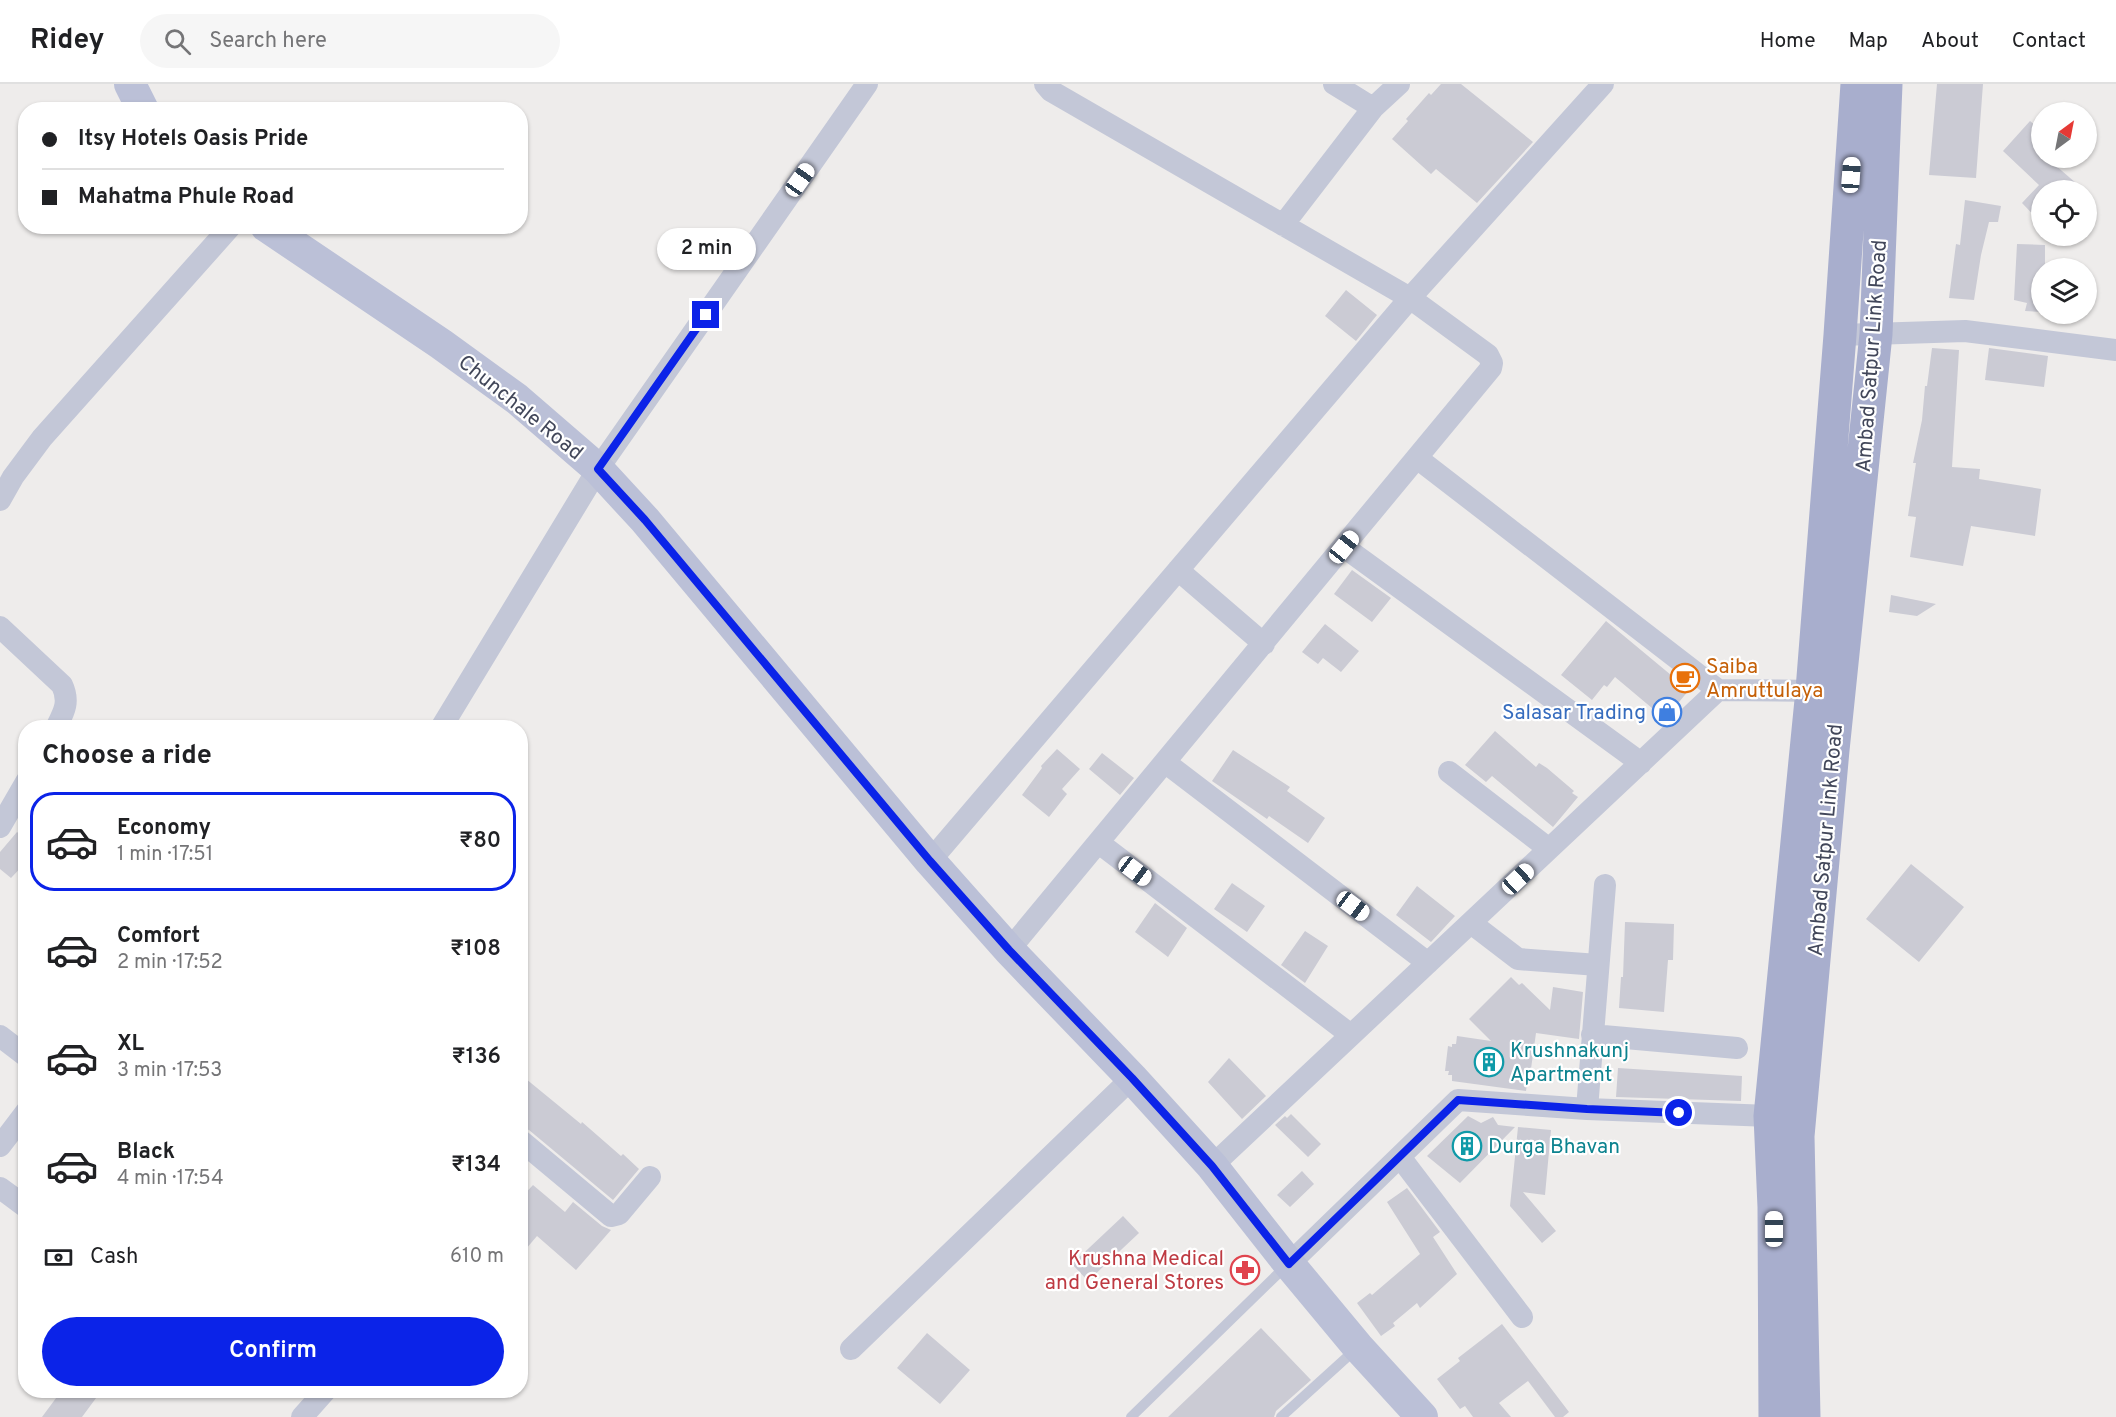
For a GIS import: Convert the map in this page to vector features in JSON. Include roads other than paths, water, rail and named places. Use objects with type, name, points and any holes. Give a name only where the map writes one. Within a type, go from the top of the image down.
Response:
[{"type":"main road","name":"Ambad Satpur Link Road","points":[[1804,1417],[1798,1136],[1825,691],[1840,335],[1857,84]]},
{"type":"main road","name":"Ambad Satpur Link Road","points":[[1776,1417],[1774,1207],[1770,1116],[1825,691],[1876,334],[1886,84]]},
{"type":"street","points":[[130,84],[139,102]]},
{"type":"street","points":[[446,720],[598,469],[867,84]]},
{"type":"street","points":[[1009,950],[1418,458],[1491,368],[1492,363],[1488,355],[1410,298],[1051,91],[1045,84]]},
{"type":"street","points":[[1334,84],[1373,108]]},
{"type":"street","points":[[1283,225],[1373,108],[1399,84]]},
{"type":"street","points":[[930,861],[1410,298],[1603,84]]},
{"type":"street","points":[[0,500],[13,477],[42,438],[224,234]]},
{"type":"street","name":"Chunchale Road","points":[[278,234],[476,368],[548,424],[598,469],[652,529],[930,861],[1009,950],[1132,1078],[1212,1166],[1358,1347],[1422,1417]]},
{"type":"street","points":[[1840,335],[1965,331],[2116,350]]},
{"type":"street","points":[[1418,458],[1718,690],[1825,691]]},
{"type":"street","points":[[1344,547],[1641,763]]},
{"type":"street","points":[[1178,570],[1264,644]]},
{"type":"street","points":[[0,627],[62,685],[67,702],[60,720]]},
{"type":"street","points":[[1212,1166],[1718,690]]},
{"type":"street","points":[[1166,763],[1428,963]]},
{"type":"street","points":[[1449,772],[1549,849]]},
{"type":"street","points":[[0,827],[18,796]]},
{"type":"street","points":[[1099,843],[1351,1035]]},
{"type":"street","points":[[1587,1109],[1605,885]]},
{"type":"street","points":[[1471,923],[1518,958],[1598,965]]},
{"type":"street","points":[[1592,1035],[1737,1048]]},
{"type":"street","points":[[0,1036],[18,1050]]},
{"type":"street","points":[[851,1349],[1132,1078]]},
{"type":"street","points":[[1289,1264],[1458,1100],[1587,1109],[1770,1116]]},
{"type":"street","points":[[0,1146],[18,1122]]},
{"type":"street","points":[[528,1155],[611,1216],[619,1214],[650,1177]]},
{"type":"street","points":[[1400,1156],[1522,1317]]},
{"type":"street","points":[[0,1188],[18,1201]]},
{"type":"street","points":[[302,1417],[319,1398]]},
{"type":"lane","points":[[1131,1417],[1289,1264]]},
{"type":"lane","points":[[1281,1417],[1358,1347]]},
{"type":"place","name":"Saiba Amruttulaya","points":[[1685,678]]},
{"type":"place","name":"Salasar Trading","points":[[1667,712]]},
{"type":"place","name":"Krushnakunj Apartment","points":[[1489,1062]]},
{"type":"place","name":"Durga Bhavan","points":[[1467,1146]]},
{"type":"place","name":"Krushna Medical and General Stores","points":[[1245,1270]]}]
